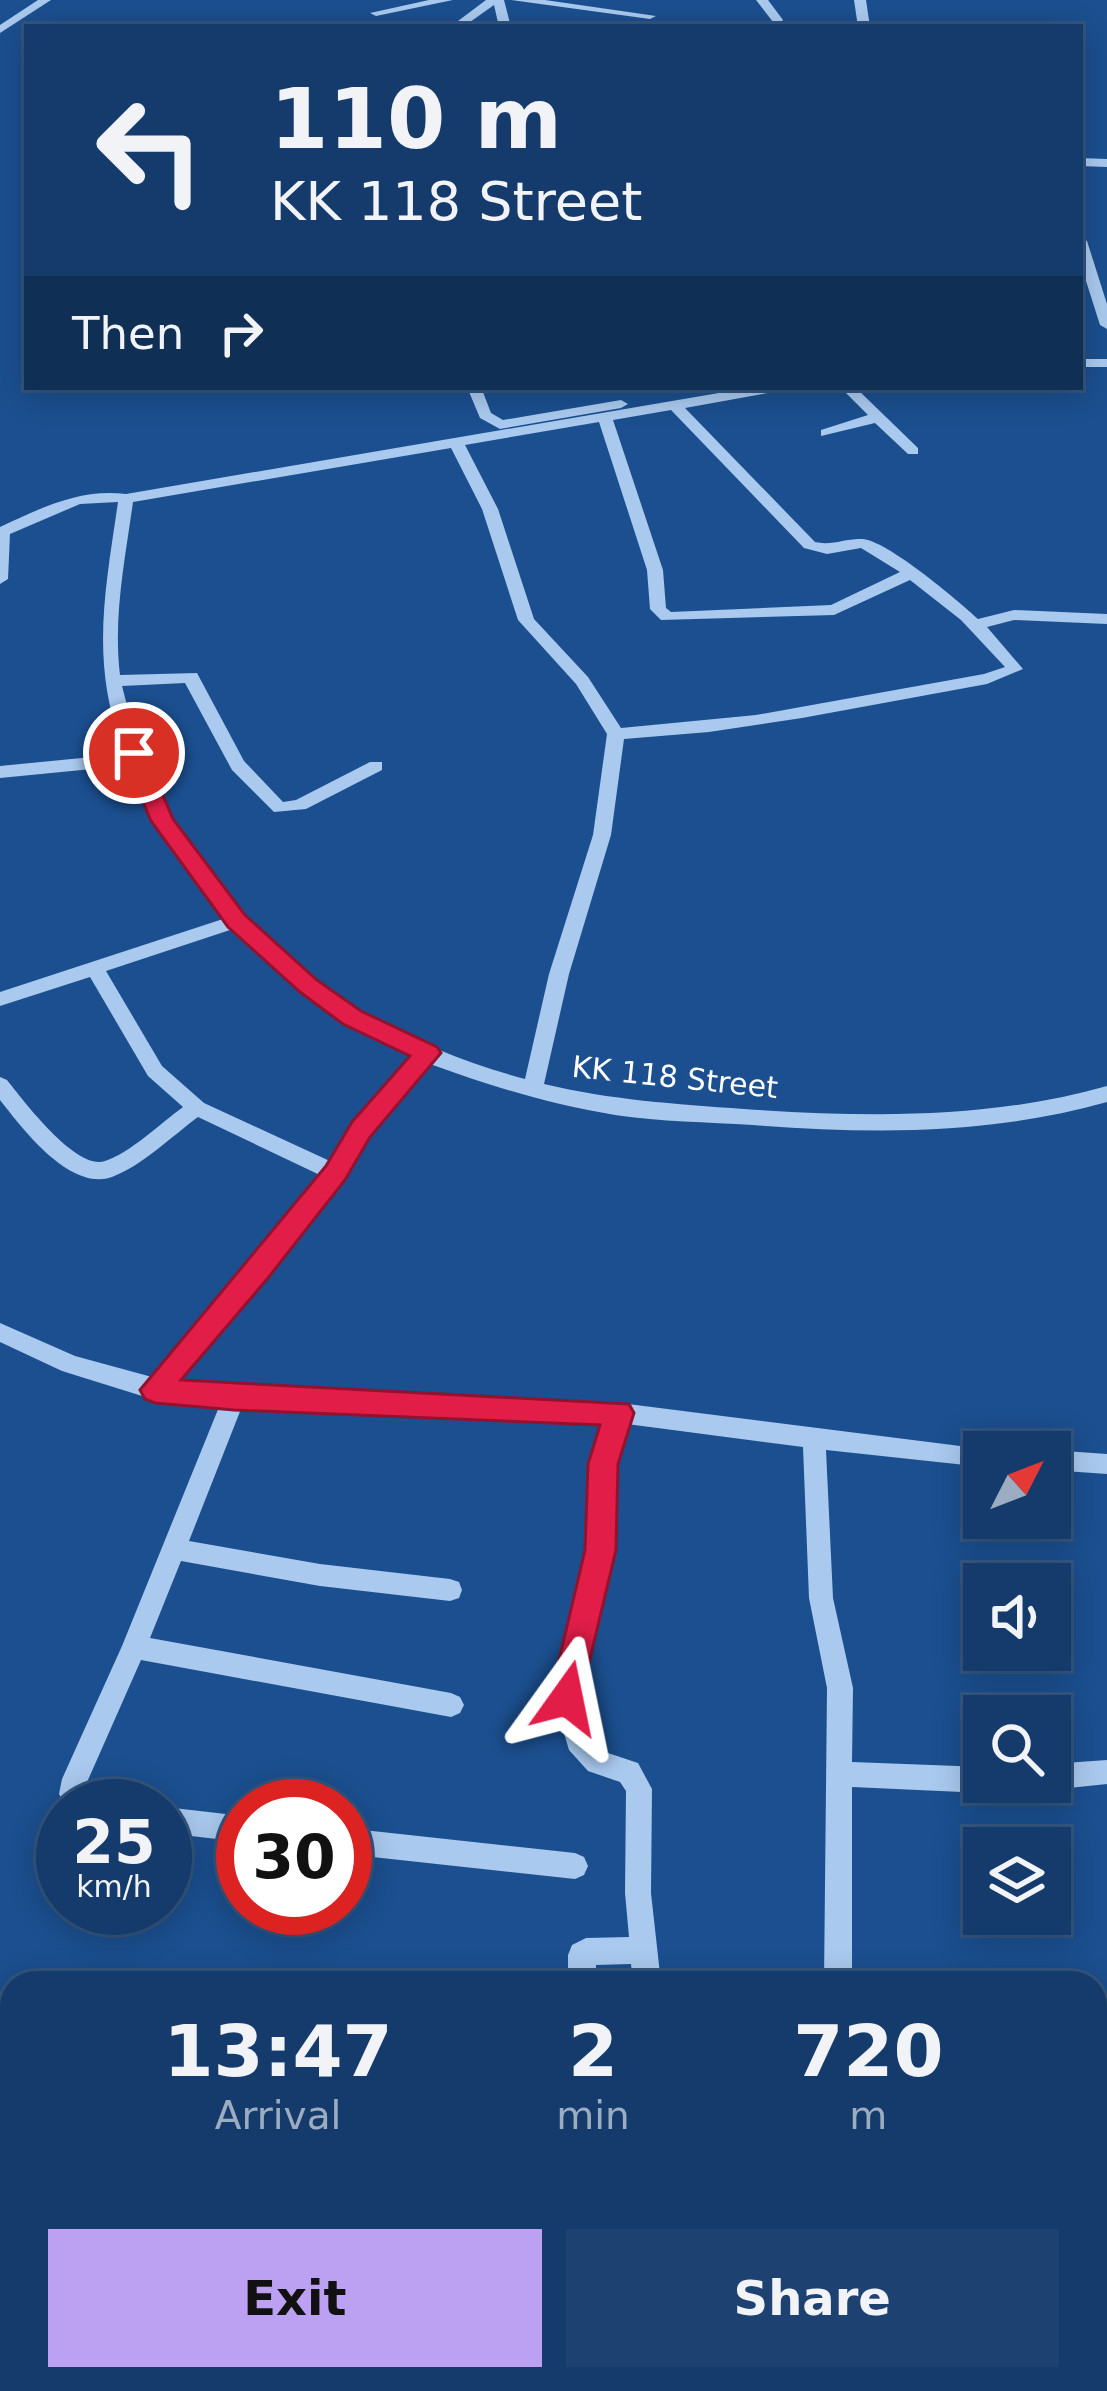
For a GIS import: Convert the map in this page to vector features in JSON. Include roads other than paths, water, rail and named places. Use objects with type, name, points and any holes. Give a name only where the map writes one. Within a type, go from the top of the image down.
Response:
[{"type":"street","points":[[0,30],[45,0]]},
{"type":"street","points":[[366,0],[381,24]]},
{"type":"street","points":[[376,14],[447,0]]},
{"type":"street","points":[[460,24],[495,0]]},
{"type":"street","points":[[517,0],[656,22]]},
{"type":"street","points":[[638,0],[656,22]]},
{"type":"street","points":[[762,0],[777,20]]},
{"type":"street","points":[[0,17],[21,16]]},
{"type":"street","points":[[1083,250],[1107,325]]},
{"type":"street","points":[[475,390],[485,415],[500,425],[698,390]]},
{"type":"street","points":[[0,579],[1,533],[85,499],[126,499],[763,390]]},
{"type":"street","points":[[850,390],[913,451]]},
{"type":"street","points":[[616,734],[746,724],[988,679],[1015,669],[974,625],[864,543],[826,549],[810,545],[676,407]]},
{"type":"street","points":[[826,433],[878,417]]},
{"type":"street","points":[[606,420],[655,570],[658,609],[667,617],[834,610],[909,574]]},
{"type":"street","points":[[458,444],[490,509],[526,620],[582,681],[616,734],[602,835],[532,1088]]},
{"type":"street","name":"KK 118 Street","points":[[126,499],[112,605],[112,681],[162,821],[237,921],[308,986],[352,1018],[428,1053],[532,1088],[652,1112],[842,1125],[998,1118],[1107,1094]]},
{"type":"street","points":[[974,625],[1014,615],[1107,619]]},
{"type":"street","points":[[112,681],[191,676],[221,739],[252,781],[280,808],[300,805],[376,766]]},
{"type":"street","points":[[0,772],[134,753]]},
{"type":"street","points":[[0,999],[237,921]]},
{"type":"street","points":[[93,966],[155,1071],[197,1108],[336,1173]]},
{"type":"street","points":[[155,1390],[336,1173],[361,1130],[428,1053]]},
{"type":"street","points":[[0,1084],[46,1138],[79,1167],[99,1173],[117,1166],[197,1108]]},
{"type":"street","points":[[0,1332],[98,1374],[155,1390],[234,1398],[619,1413],[963,1455]]},
{"type":"street","points":[[75,1779],[134,1647],[234,1398]]},
{"type":"street","points":[[619,1413],[603,1464],[601,1550],[567,1698],[584,1750],[597,1765],[636,1778],[641,1823],[638,1893],[646,1971]]},
{"type":"street","points":[[814,1439],[821,1598],[840,1688],[838,1971]]},
{"type":"street","points":[[1071,1461],[1107,1464]]},
{"type":"street","points":[[174,1550],[450,1590]]},
{"type":"street","points":[[134,1647],[451,1705]]},
{"type":"street","points":[[1071,1775],[1107,1772]]},
{"type":"street","points":[[837,1774],[963,1779]]},
{"type":"street","points":[[372,1844],[575,1866]]},
{"type":"street","points":[[582,1971],[586,1952],[644,1950]]}]
